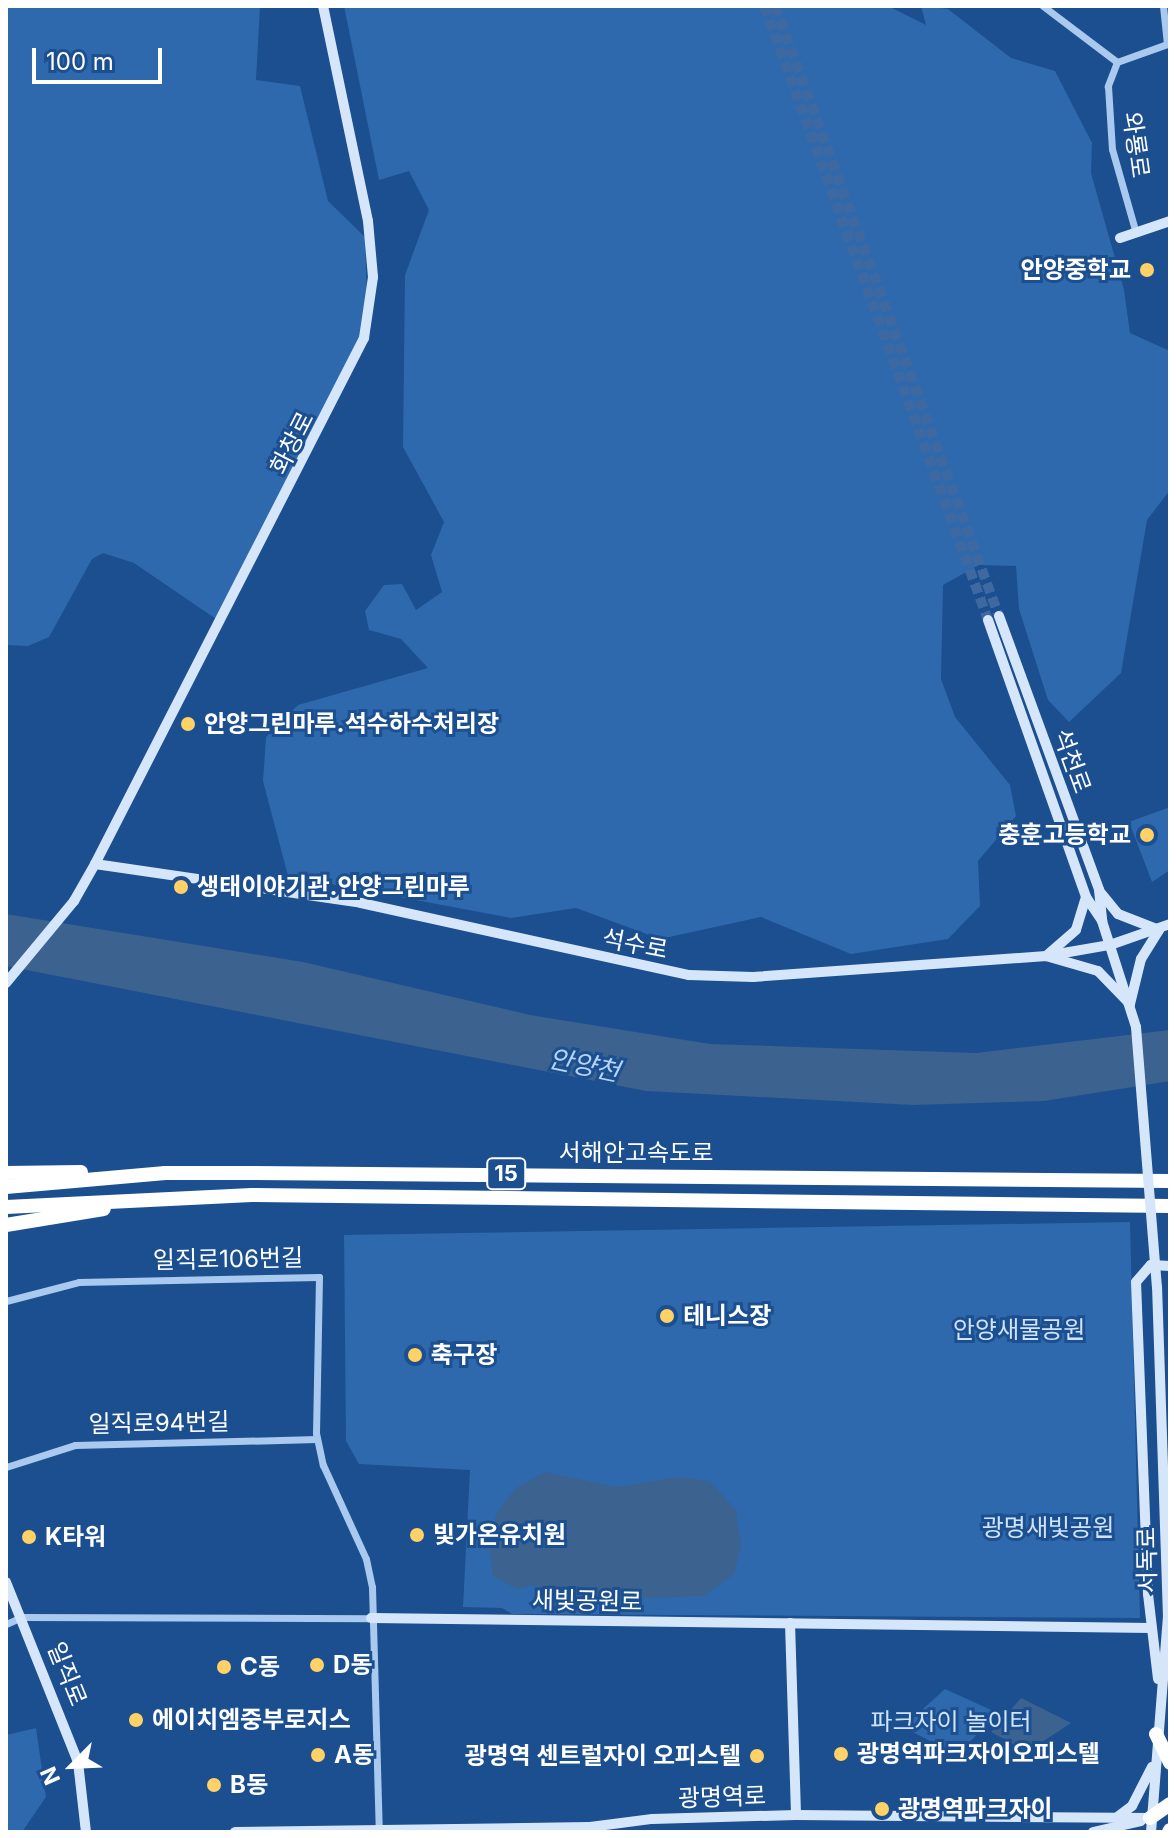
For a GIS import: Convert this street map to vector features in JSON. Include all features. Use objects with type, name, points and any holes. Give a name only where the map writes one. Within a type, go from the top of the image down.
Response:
[{"type":"highway","points":[[6,1173],[165,1173]]},
{"type":"highway","name":"서해안고속도로","points":[[6,1187],[165,1173],[848,1176],[1170,1181]]},
{"type":"highway","name":"서해안고속도로","points":[[6,1207],[252,1195],[1170,1206]]},
{"type":"highway","points":[[6,1225],[169,1199]]},
{"type":"highway","points":[[1156,1734],[1170,1763]]},
{"type":"highway","points":[[1150,1825],[1170,1804]]},
{"type":"highway","points":[[1150,1825],[1170,1810]]},
{"type":"street","name":"화창로","points":[[95,864],[364,338],[373,277],[368,221],[323,6]]},
{"type":"street","points":[[1043,6],[1117,62],[1168,43],[1163,6]]},
{"type":"street","name":"와룡로","points":[[1117,62],[1108,86],[1112,149],[1136,233]]},
{"type":"street","points":[[1120,238],[1170,221]]},
{"type":"street","name":"석천로","points":[[1102,921],[1086,897],[994,618],[1099,890],[1102,921],[1136,1027]]},
{"type":"street","points":[[6,983],[74,901],[95,864]]},
{"type":"street","name":"석수로","points":[[95,864],[361,903],[689,975],[753,977],[1046,956],[1110,945],[1170,924]]},
{"type":"street","points":[[1099,890],[1118,914],[1159,930],[1141,959],[1130,1004]]},
{"type":"street","points":[[1046,956],[1076,930],[1086,897]]},
{"type":"street","points":[[1046,956],[1098,971],[1130,1004]]},
{"type":"street","name":"서독로","points":[[1136,1027],[1157,1287],[1168,1542],[1168,1617],[1159,1688],[1150,1825]]},
{"type":"street","points":[[1159,1688],[1151,1628],[1136,1282],[1151,1265],[1170,1266]]},
{"type":"street","name":"일직로106번길","points":[[6,1301],[79,1282],[319,1277],[317,1439],[333,1493],[366,1559],[379,1831]]},
{"type":"street","name":"일직로94번길","points":[[6,1467],[75,1445],[317,1439]]},
{"type":"street","name":"일직로","points":[[6,1582],[78,1762],[86,1832]]},
{"type":"street","points":[[6,1624],[22,1617]]},
{"type":"street","name":"새빛공원로","points":[[22,1617],[371,1618],[1151,1628]]},
{"type":"street","points":[[790,1623],[796,1815]]},
{"type":"street","points":[[1116,1818],[1132,1806],[1154,1762]]},
{"type":"street","name":"광명역로","points":[[235,1832],[590,1827],[652,1819],[796,1815],[1116,1818],[1150,1825]]},
{"type":"street","points":[[1093,1832],[1150,1825]]},
{"type":"green space","points":[[6,6],[260,6],[256,80],[300,86],[328,201],[365,237],[367,298],[360,338],[216,619],[134,563],[103,553],[92,559],[49,637],[28,646],[6,645]]},
{"type":"green space","points":[[344,6],[888,6],[926,25],[921,6],[927,6],[948,9],[1011,58],[1055,71],[1092,143],[1091,173],[1124,290],[1130,333],[1170,351],[1170,490],[1147,520],[1121,673],[1069,722],[1048,700],[1019,609],[1016,566],[979,565],[943,585],[941,679],[955,717],[1010,785],[1016,816],[978,861],[980,906],[948,939],[851,954],[761,917],[660,939],[576,908],[511,918],[288,876],[263,781],[266,737],[298,705],[428,668],[401,639],[369,630],[365,611],[384,585],[402,584],[416,610],[442,592],[431,555],[444,522],[403,447],[405,275],[429,210],[409,171],[379,180]]},
{"type":"green space","points":[[1170,807],[1170,870],[1152,882],[1129,822]]},
{"type":"green space","points":[[1130,1222],[1140,1618],[512,1614],[502,1608],[463,1607],[470,1470],[359,1464],[346,1441],[344,1235]]},
{"type":"green space","name":"파크자이 놀이터","points":[[945,1689],[998,1713],[957,1755],[903,1727]]},
{"type":"green space","points":[[36,1728],[46,1797],[22,1832],[6,1832],[6,1735]]},
{"type":"water","name":"안양천","points":[[6,914],[303,962],[530,1015],[710,1044],[976,1053],[1170,1030],[1170,1081],[1044,1101],[913,1105],[646,1091],[6,966]]},
{"type":"water","points":[[545,1472],[617,1487],[677,1477],[710,1481],[736,1510],[741,1545],[734,1574],[704,1596],[604,1599],[553,1595],[533,1585],[517,1589],[493,1576],[489,1542],[496,1514],[515,1489]]},
{"type":"water","points":[[1021,1698],[1071,1723],[1027,1752],[991,1732]]},
{"type":"tunnel","points":[[764,6],[988,620]]},
{"type":"tunnel","points":[[775,6],[999,616]]},
{"type":"place","name":"안양중학교","points":[[1147,270]]},
{"type":"place","name":"안양그린마루.석수하수처리장","points":[[188,724]]},
{"type":"place","name":"충훈고등학교","points":[[1147,835]]},
{"type":"place","name":"생태이야기관.안양그린마루","points":[[181,887]]},
{"type":"place","name":"테니스장","points":[[667,1316]]},
{"type":"place","name":"축구장","points":[[415,1355]]},
{"type":"place","name":"빛가온유치원","points":[[417,1535]]},
{"type":"place","name":"K타워","points":[[29,1537]]},
{"type":"place","name":"D동","points":[[317,1665]]},
{"type":"place","name":"C동","points":[[224,1667]]},
{"type":"place","name":"에이치엠중부로지스","points":[[136,1720]]},
{"type":"place","name":"광명역파크자이오피스텔","points":[[841,1754]]},
{"type":"place","name":"A동","points":[[318,1755]]},
{"type":"place","name":"광명역 센트럴자이 오피스텔","points":[[757,1756]]},
{"type":"place","name":"B동","points":[[214,1785]]},
{"type":"place","name":"광명역파크자이","points":[[882,1809]]},
{"type":"park label","name":"안양새물공원","points":[[1019,1330]]},
{"type":"park label","name":"광명새빛공원","points":[[1048,1528]]}]
